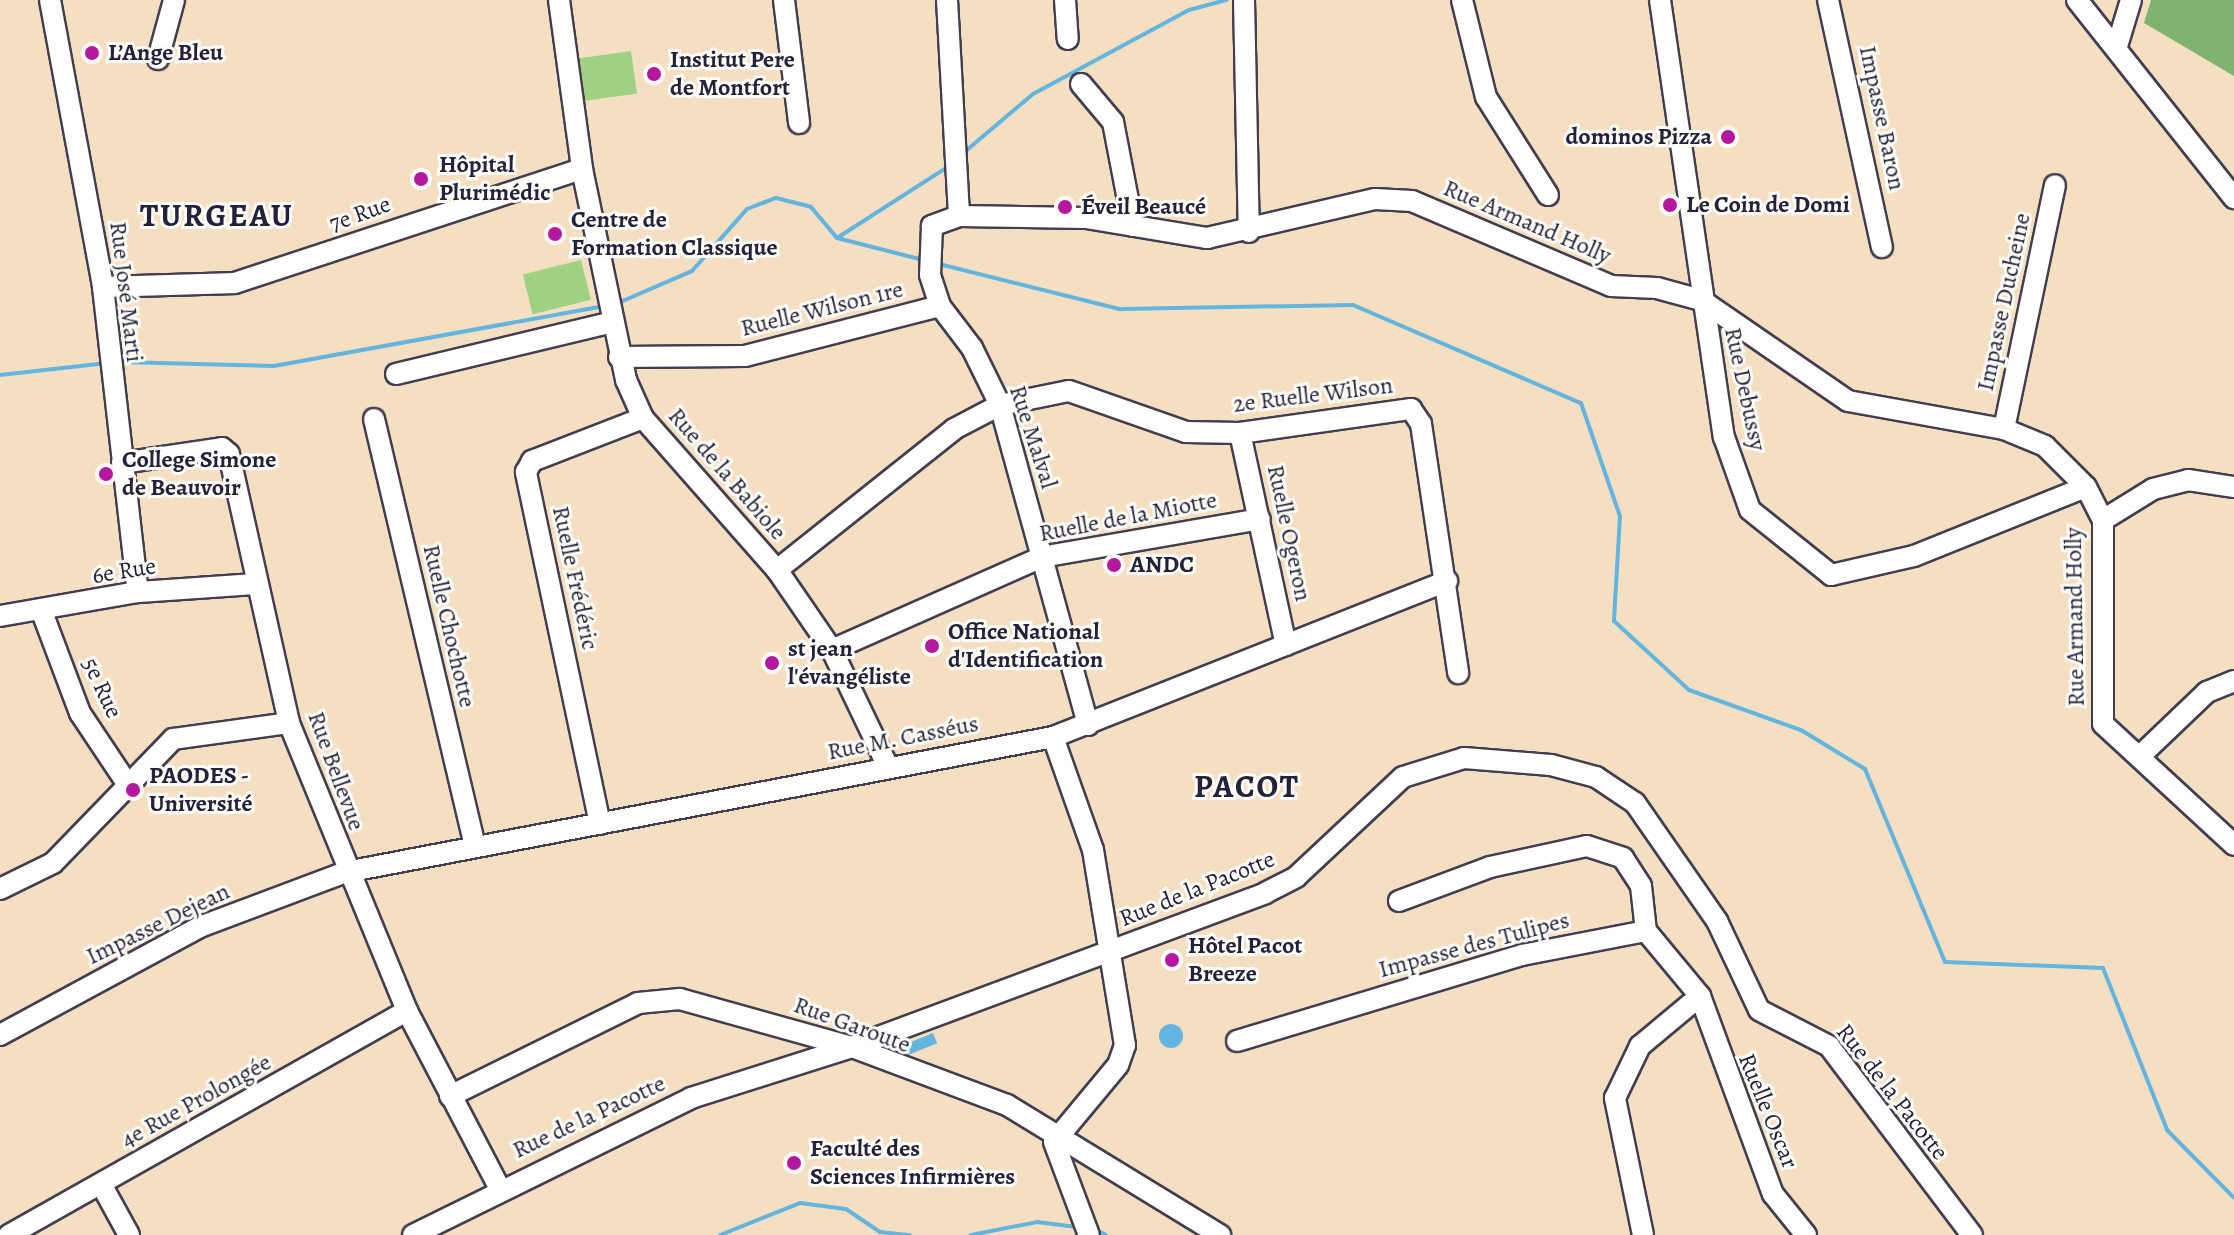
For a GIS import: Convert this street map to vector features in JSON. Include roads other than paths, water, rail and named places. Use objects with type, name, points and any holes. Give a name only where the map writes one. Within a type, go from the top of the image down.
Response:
[{"type":"street","name":"Rue José Marti","points":[[50,0],[103,287],[105,331],[138,592]]},
{"type":"street","points":[[158,59],[174,0]]},
{"type":"street","name":"Rue de la Babiole","points":[[559,0],[582,169],[619,357],[643,418],[777,570],[832,650],[888,767]]},
{"type":"street","points":[[784,0],[799,123]]},
{"type":"street","points":[[947,0],[959,216]]},
{"type":"street","points":[[1065,0],[1068,39]]},
{"type":"street","points":[[1244,0],[1249,232]]},
{"type":"street","points":[[1462,0],[1486,97],[1548,195]]},
{"type":"street","name":"Rue Debussy","points":[[1660,0],[1701,300],[1724,437],[1750,510],[1831,575],[1914,556],[2086,487]]},
{"type":"street","name":"Impasse Baron","points":[[1828,0],[1882,247]]},
{"type":"street","points":[[2077,0],[2117,46],[2234,198]]},
{"type":"street","points":[[2117,46],[2131,0]]},
{"type":"street","points":[[1081,84],[1113,122],[1133,226]]},
{"type":"street","name":"7e Rue","points":[[103,287],[235,283],[582,169]]},
{"type":"street","name":"Impasse Ducheine","points":[[2004,429],[2055,185]]},
{"type":"street","name":"Rue Armand Holly","points":[[959,216],[1133,226],[1164,236],[1249,232],[1375,199],[1412,201],[1611,286],[1657,288],[1701,300],[1848,401],[2004,429],[2045,446],[2086,487],[2103,520],[2103,724],[2234,845]]},
{"type":"street","name":"Rue Malval","points":[[959,216],[932,226],[927,244],[930,275],[940,306],[972,348],[1000,405],[1088,725]]},
{"type":"street","name":"Ruelle Wilson 1re","points":[[619,357],[745,356],[940,306]]},
{"type":"street","points":[[396,374],[612,311]]},
{"type":"street","name":"2e Ruelle Wilson","points":[[777,570],[954,429],[1000,405],[1069,391],[1186,432],[1240,433],[1411,409],[1421,424],[1447,581],[1458,673]]},
{"type":"street","name":"Ruelle Frédéric","points":[[600,824],[526,472],[532,461],[643,418]]},
{"type":"street","name":"Ruelle Chochotte","points":[[374,419],[475,846]]},
{"type":"street","name":"Ruelle Ogeron","points":[[1240,433],[1286,645]]},
{"type":"street","name":"Rue Bellevue","points":[[122,463],[227,450],[289,723],[346,872],[407,1011],[499,1187]]},
{"type":"street","points":[[2103,520],[2153,489],[2188,480],[2234,487]]},
{"type":"street","name":"Ruelle de la Miotte","points":[[832,650],[1042,557],[1260,519]]},
{"type":"street","name":"Rue M. Casséus","points":[[346,872],[1053,737],[1447,581]]},
{"type":"street","name":"6e Rue","points":[[0,616],[42,612],[138,592],[256,584]]},
{"type":"street","name":"5e Rue","points":[[42,612],[80,713],[126,782]]},
{"type":"street","points":[[2140,756],[2207,692],[2234,681]]},
{"type":"street","points":[[0,889],[53,863],[126,782],[173,739],[289,723]]},
{"type":"street","points":[[1053,737],[1093,850],[1123,1056],[1059,1131],[1056,1156],[1086,1225]]},
{"type":"street","name":"Rue de la Pacotte","points":[[413,1235],[499,1187],[691,1098],[852,1047],[1109,952],[1296,877],[1378,794],[1431,764],[1464,758],[1551,765],[1596,777],[1648,820],[1717,921],[1759,1010],[1829,1046],[1972,1235]]},
{"type":"street","points":[[1399,901],[1490,867],[1587,846],[1623,858],[1641,886],[1646,931],[1700,996],[1640,1046],[1615,1098],[1643,1235]]},
{"type":"street","name":"Impasse Dejean","points":[[0,1035],[202,926],[346,872]]},
{"type":"street","name":"Impasse des Tulipes","points":[[1237,1041],[1522,955],[1646,931]]},
{"type":"street","name":"Ruelle Oscar","points":[[1700,996],[1773,1194],[1806,1235]]},
{"type":"street","name":"Rue Garoute","points":[[450,1096],[658,998],[852,1047],[1059,1131],[1220,1235]]},
{"type":"street","name":"4e Rue Prolongée","points":[[9,1235],[407,1011]]},
{"type":"street","points":[[101,1184],[129,1235]]},
{"type":"water","points":[[1171,1024],[1182,1031],[1183,1036],[1176,1047],[1171,1048],[1160,1041],[1159,1036],[1166,1025]]},
{"type":"water","points":[[933,1033],[937,1043],[896,1060],[892,1049]]},
{"type":"waterway","points":[[961,155],[1033,94],[1189,10],[1227,0]]},
{"type":"waterway","points":[[837,238],[949,166]]},
{"type":"waterway","points":[[618,303],[692,271],[747,209],[776,198],[811,207],[837,238]]},
{"type":"waterway","points":[[837,238],[923,260]]},
{"type":"waterway","points":[[935,263],[1120,309],[1353,305],[1581,403],[1620,516],[1614,621],[1689,690],[1801,730],[1865,769],[1945,962],[2103,968],[2167,1130],[2234,1198]]},
{"type":"waterway","points":[[120,362],[274,366],[605,306]]},
{"type":"waterway","points":[[0,375],[107,363]]},
{"type":"waterway","points":[[720,1235],[800,1203],[846,1209],[880,1232],[910,1235]]},
{"type":"waterway","points":[[971,1235],[1037,1222],[1077,1227]]},
{"type":"waterway","points":[[1094,1229],[1106,1235]]},
{"type":"place","name":"L’Ange Bleu","points":[[92,53]]},
{"type":"place","name":"Institut Pere de Montfort","points":[[654,74]]},
{"type":"place","name":"dominos Pizza","points":[[1728,137]]},
{"type":"place","name":"Hôpital Plurimédic","points":[[421,179]]},
{"type":"place","name":"Le Coin de Domi","points":[[1670,205]]},
{"type":"place","name":"Éveil Beaucé","points":[[1065,207]]},
{"type":"place","name":"Centre de Formation Classique","points":[[555,234]]},
{"type":"place","name":"College Simone de Beauvoir","points":[[106,474]]},
{"type":"place","name":"ANDC","points":[[1114,565]]},
{"type":"place","name":"Office National d'Identification","points":[[932,646]]},
{"type":"place","name":"st jean l'évangéliste","points":[[772,663]]},
{"type":"place","name":"PAODES - Université","points":[[133,790]]},
{"type":"place","name":"Hôtel Pacot Breeze","points":[[1172,960]]},
{"type":"place","name":"Faculté des Sciences Infirmières","points":[[794,1163]]},
{"type":"district","name":"TURGEAU","points":[[217,215]]},
{"type":"district","name":"PACOT","points":[[1247,786]]}]
